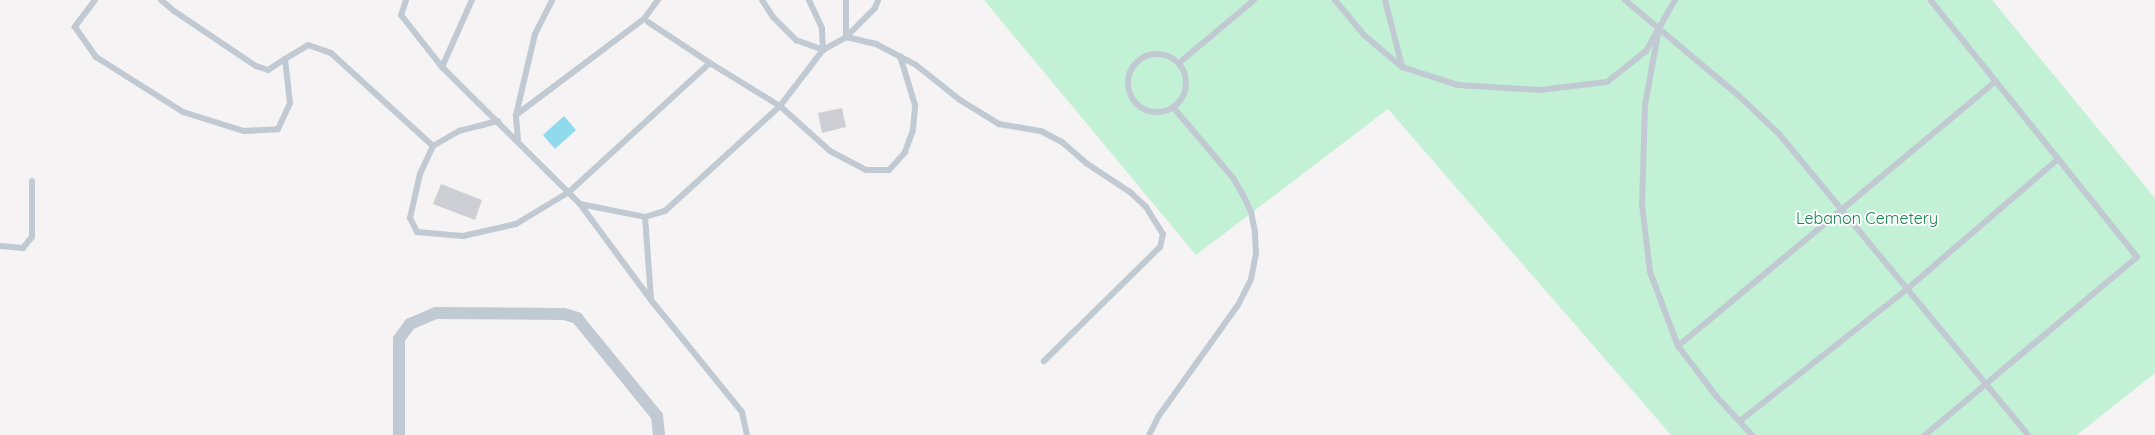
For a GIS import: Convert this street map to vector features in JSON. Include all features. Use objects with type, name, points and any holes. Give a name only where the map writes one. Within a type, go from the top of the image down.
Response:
[{"type":"street","points":[[398,435],[399,339],[410,324],[436,313],[564,314],[577,318],[657,416],[659,435]]},
{"type":"lane","points":[[95,0],[75,27],[96,57],[183,112],[191,115],[244,131],[278,129],[290,104],[285,59]]},
{"type":"lane","points":[[161,0],[174,11],[256,66],[268,70],[308,45],[331,53],[433,146]]},
{"type":"lane","points":[[406,0],[401,15],[442,67],[518,140],[580,204],[651,300],[742,412],[747,435]]},
{"type":"lane","points":[[442,67],[472,0]]},
{"type":"lane","points":[[518,140],[516,115],[535,34],[552,0]]},
{"type":"lane","points":[[516,115],[644,19],[658,0]]},
{"type":"lane","points":[[762,0],[774,17],[796,40],[823,50]]},
{"type":"lane","points":[[809,0],[822,28],[823,50]]},
{"type":"lane","points":[[846,0],[846,36]]},
{"type":"lane","points":[[580,204],[645,217],[665,210],[780,106],[823,50],[846,36],[875,8],[878,0]]},
{"type":"lane","points":[[1179,63],[1254,0]]},
{"type":"lane","points":[[1335,0],[1364,35],[1402,67],[1458,85],[1540,90],[1607,82],[1646,51],[1675,0]]},
{"type":"lane","points":[[1385,0],[1402,67]]},
{"type":"lane","points":[[1626,0],[1779,134],[2028,435]]},
{"type":"lane","points":[[1925,435],[2137,257],[1930,0]]},
{"type":"lane","points":[[648,22],[780,106],[830,151],[866,170],[889,170],[905,152],[913,130],[915,105],[900,56]]},
{"type":"lane","points":[[1659,28],[1645,105],[1642,204],[1650,272],[1678,346],[1717,397],[1752,435]]},
{"type":"lane","points":[[846,36],[876,44],[916,65],[960,100],[1000,124],[1041,131],[1062,142],[1092,167],[1130,192],[1146,207],[1162,234],[1160,247],[1044,361]]},
{"type":"lane","points":[[1151,53],[1171,56],[1179,63],[1184,71],[1186,86],[1180,100],[1172,107],[1152,112],[1134,102],[1127,88],[1127,78],[1137,60],[1151,53]]},
{"type":"lane","points":[[498,121],[459,131],[433,146],[420,174],[410,218],[417,232],[463,236],[516,224],[569,192],[710,63]]},
{"type":"lane","points":[[1678,346],[1843,211],[1996,82]]},
{"type":"lane","points":[[1149,435],[1158,417],[1238,306],[1251,279],[1256,254],[1255,232],[1251,212],[1243,195],[1233,178],[1172,107]]},
{"type":"lane","points":[[1740,421],[1907,289],[2058,159]]},
{"type":"lane","points":[[0,246],[23,248],[32,237],[32,181]]},
{"type":"lane","points":[[645,217],[651,300]]},
{"type":"green space","name":"Lebanon Cemetery","points":[[984,0],[1992,0],[2155,198],[2155,373],[2077,435],[1671,435],[1388,109],[1196,255]]},
{"type":"water","points":[[564,116],[576,130],[555,149],[543,135]]},
{"type":"building","points":[[842,108],[846,127],[822,133],[818,113]]},
{"type":"building","points":[[441,184],[482,200],[475,220],[433,204]]}]
